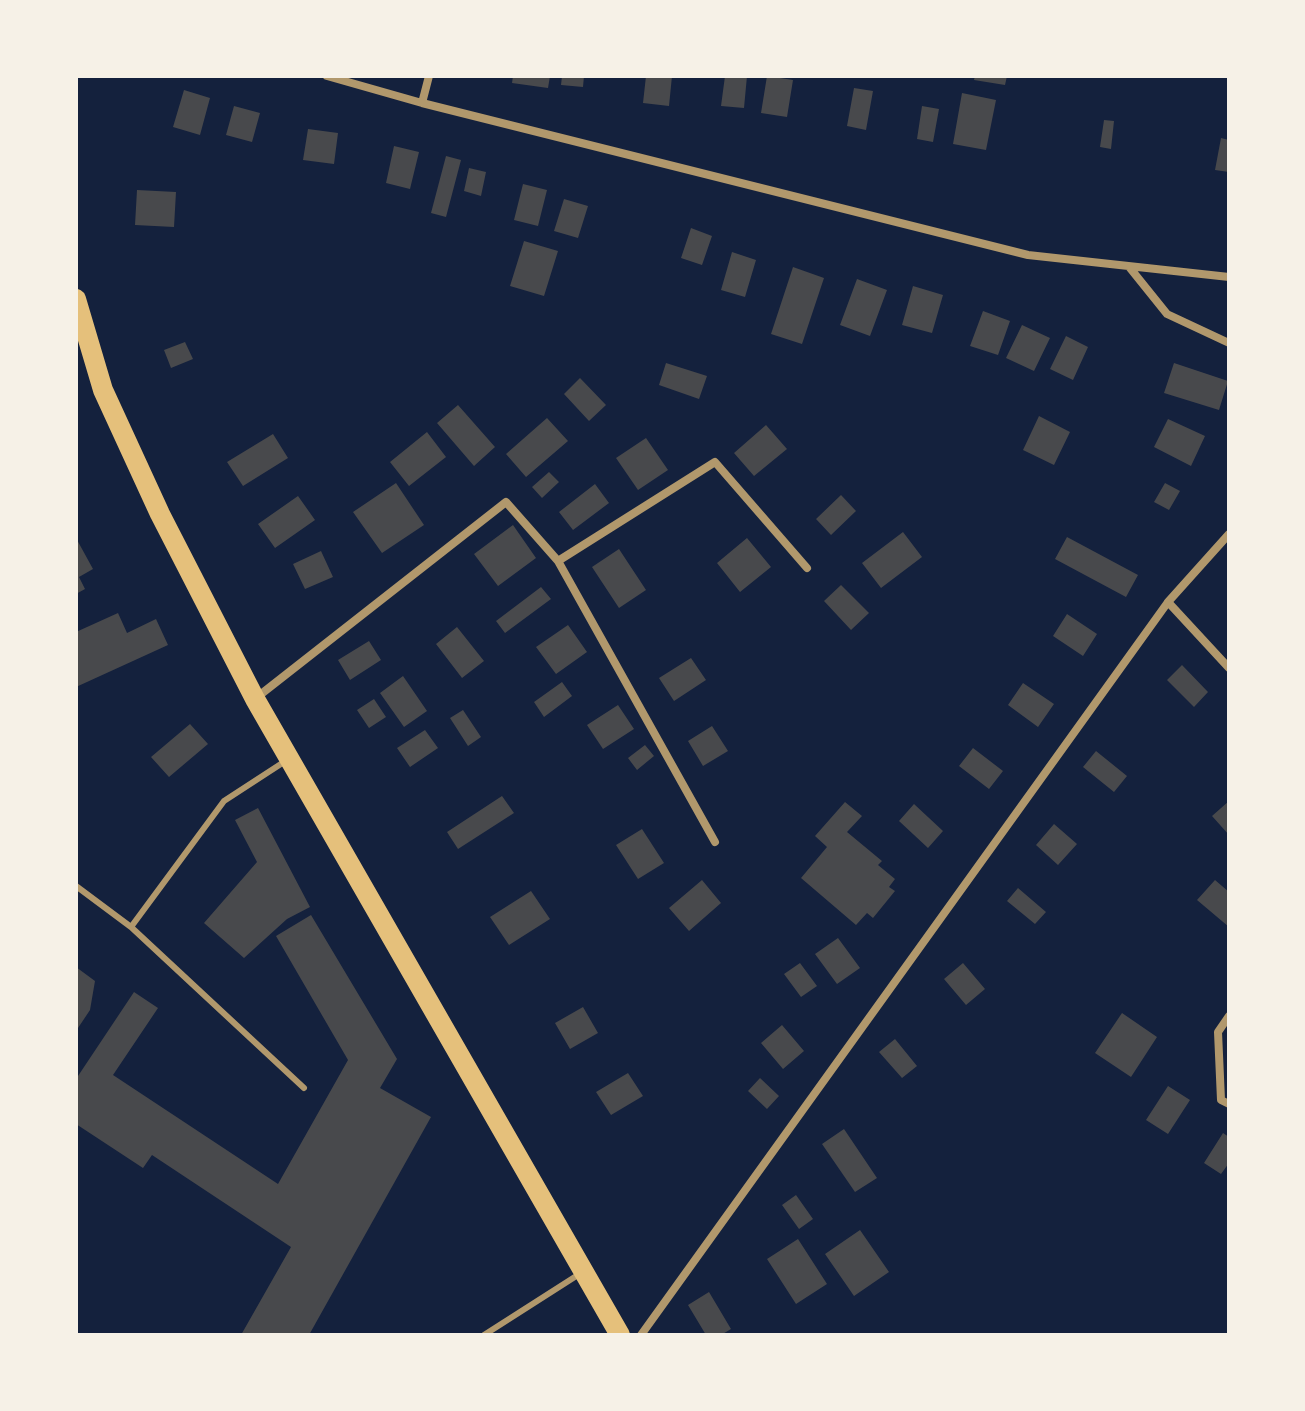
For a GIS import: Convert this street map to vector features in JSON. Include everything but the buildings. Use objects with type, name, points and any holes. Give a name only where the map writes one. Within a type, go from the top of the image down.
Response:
[{"type":"main road","points":[[76,299],[103,390],[160,514],[255,699],[620,1335]]},
{"type":"street","points":[[327,76],[422,103],[1028,255],[1229,277]]},
{"type":"street","points":[[422,103],[429,76]]},
{"type":"street","points":[[1130,268],[1167,314],[1229,343]]},
{"type":"street","points":[[558,561],[715,462],[807,568]]},
{"type":"street","points":[[255,699],[506,502],[558,561],[715,842]]},
{"type":"street","points":[[641,1335],[1168,602],[1229,534]]},
{"type":"street","points":[[1168,602],[1229,668]]},
{"type":"street","points":[[1229,1016],[1218,1032],[1221,1100],[1229,1104]]},
{"type":"lane","points":[[131,927],[224,801],[290,758]]},
{"type":"lane","points":[[76,886],[131,927],[304,1088]]},
{"type":"lane","points":[[484,1335],[584,1271]]}]
